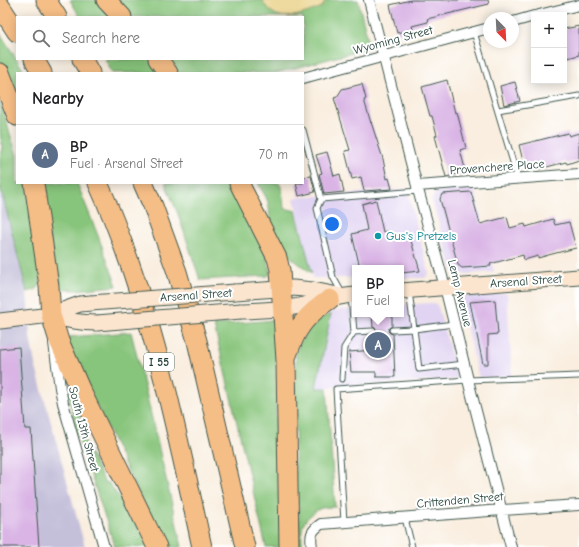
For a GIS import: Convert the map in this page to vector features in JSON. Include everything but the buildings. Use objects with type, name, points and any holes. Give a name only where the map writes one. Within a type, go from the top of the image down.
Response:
[{"type":"highway","points":[[46,0],[56,16]]},
{"type":"highway","points":[[106,0],[121,16]]},
{"type":"highway","points":[[0,6],[16,30]]},
{"type":"highway","points":[[35,60],[41,72]]},
{"type":"highway","points":[[83,60],[89,72]]},
{"type":"highway","points":[[159,60],[167,72]]},
{"type":"highway","points":[[0,73],[16,113]]},
{"type":"highway","points":[[34,184],[49,286],[51,315],[59,341],[73,374],[157,547]]},
{"type":"highway","name":"I 55","points":[[98,184],[131,267],[152,335],[170,406],[202,547]]},
{"type":"highway","points":[[143,184],[177,272],[197,341],[245,547]]},
{"type":"highway","points":[[240,184],[279,263],[286,360],[289,547]]},
{"type":"highway","points":[[286,360],[292,341],[298,329],[305,320],[318,308],[345,296]]},
{"type":"main road","name":"Arsenal Street","points":[[405,291],[579,277]]},
{"type":"main road","name":"Arsenal Street","points":[[0,321],[51,315],[80,304],[281,288],[313,290],[345,296]]},
{"type":"main road","name":"Arsenal Street","points":[[51,315],[84,323],[97,323],[282,308],[311,304],[345,296]]},
{"type":"street","name":"Lemp Avenue","points":[[368,0],[445,287],[511,547]]},
{"type":"street","points":[[550,12],[579,4]]},
{"type":"street","points":[[519,20],[531,17]]},
{"type":"street","name":"Wyoming Street","points":[[304,78],[483,30]]},
{"type":"street","name":"Provenchere Place","points":[[418,188],[579,174]]},
{"type":"street","name":"South 13th Street","points":[[51,315],[56,364],[63,403],[104,547]]},
{"type":"street","name":"Crittenden Street","points":[[312,547],[311,536],[314,529],[322,524],[579,505]]},
{"type":"lane","points":[[474,32],[518,179]]},
{"type":"lane","points":[[498,110],[579,96]]},
{"type":"lane","points":[[304,134],[321,199],[317,208],[333,277],[345,296],[354,332],[344,348],[342,379]]},
{"type":"lane","points":[[321,199],[418,188]]},
{"type":"lane","points":[[405,291],[414,329],[419,369],[464,364]]},
{"type":"lane","points":[[392,330],[454,324]]},
{"type":"lane","points":[[354,332],[373,331]]},
{"type":"lane","points":[[344,522],[336,389],[468,380],[579,376]]},
{"type":"lane","points":[[405,518],[412,547]]},
{"type":"shaded area","points":[[0,185],[27,292],[30,337],[35,364],[85,547],[0,547]]},
{"type":"shaded area","points":[[474,187],[494,272],[457,274],[453,271],[432,200],[438,191]]},
{"type":"shaded area","points":[[407,189],[429,273],[425,278],[404,278],[404,265],[352,265],[352,278],[313,278],[294,198]]},
{"type":"shaded area","points":[[507,293],[512,376],[479,378],[460,298],[464,296]]},
{"type":"shaded area","points":[[435,303],[438,307],[458,379],[316,388],[332,311],[352,309],[352,317],[404,317],[404,305]]},
{"type":"green space","points":[[70,0],[97,0],[112,16],[79,16]]},
{"type":"green space","points":[[113,0],[358,0],[369,44],[366,49],[363,50],[280,72],[174,72],[166,60],[304,60],[304,16],[128,16]]},
{"type":"green space","points":[[0,33],[24,72],[16,72],[16,98],[0,60]]},
{"type":"green space","points":[[106,60],[150,60],[159,72],[112,72]]},
{"type":"green space","points":[[0,102],[16,152],[16,184],[27,184],[41,283],[37,289],[27,292],[0,185],[0,156],[2,147],[0,132]]},
{"type":"green space","points":[[41,184],[77,184],[117,286],[76,290],[57,289]]},
{"type":"green space","points":[[165,184],[232,184],[269,258],[267,260],[270,274],[268,276],[200,280],[178,214]]},
{"type":"green space","points":[[259,184],[280,184],[282,189],[284,208],[296,211],[312,273],[287,254],[277,242],[271,227],[268,202]]},
{"type":"green space","points":[[331,314],[316,388],[327,388],[335,507],[321,508],[307,518],[302,530],[303,547],[299,547],[299,506],[295,501],[296,353],[299,344],[311,327],[321,318]]},
{"type":"green space","points":[[275,320],[276,459],[283,547],[266,547],[214,325]]},
{"type":"green space","points":[[131,332],[182,547],[164,547],[68,346],[68,337]]},
{"type":"green space","points":[[67,387],[75,402],[79,414],[85,442],[105,483],[108,482],[130,512],[149,547],[115,547],[76,431]]},
{"type":"sand","points":[[262,0],[326,0],[322,7],[293,16],[281,16],[274,14]]},
{"type":"place","name":"Gus's Pretzels","points":[[378,236]]},
{"type":"place","name":"BP","points":[[378,345]]}]
